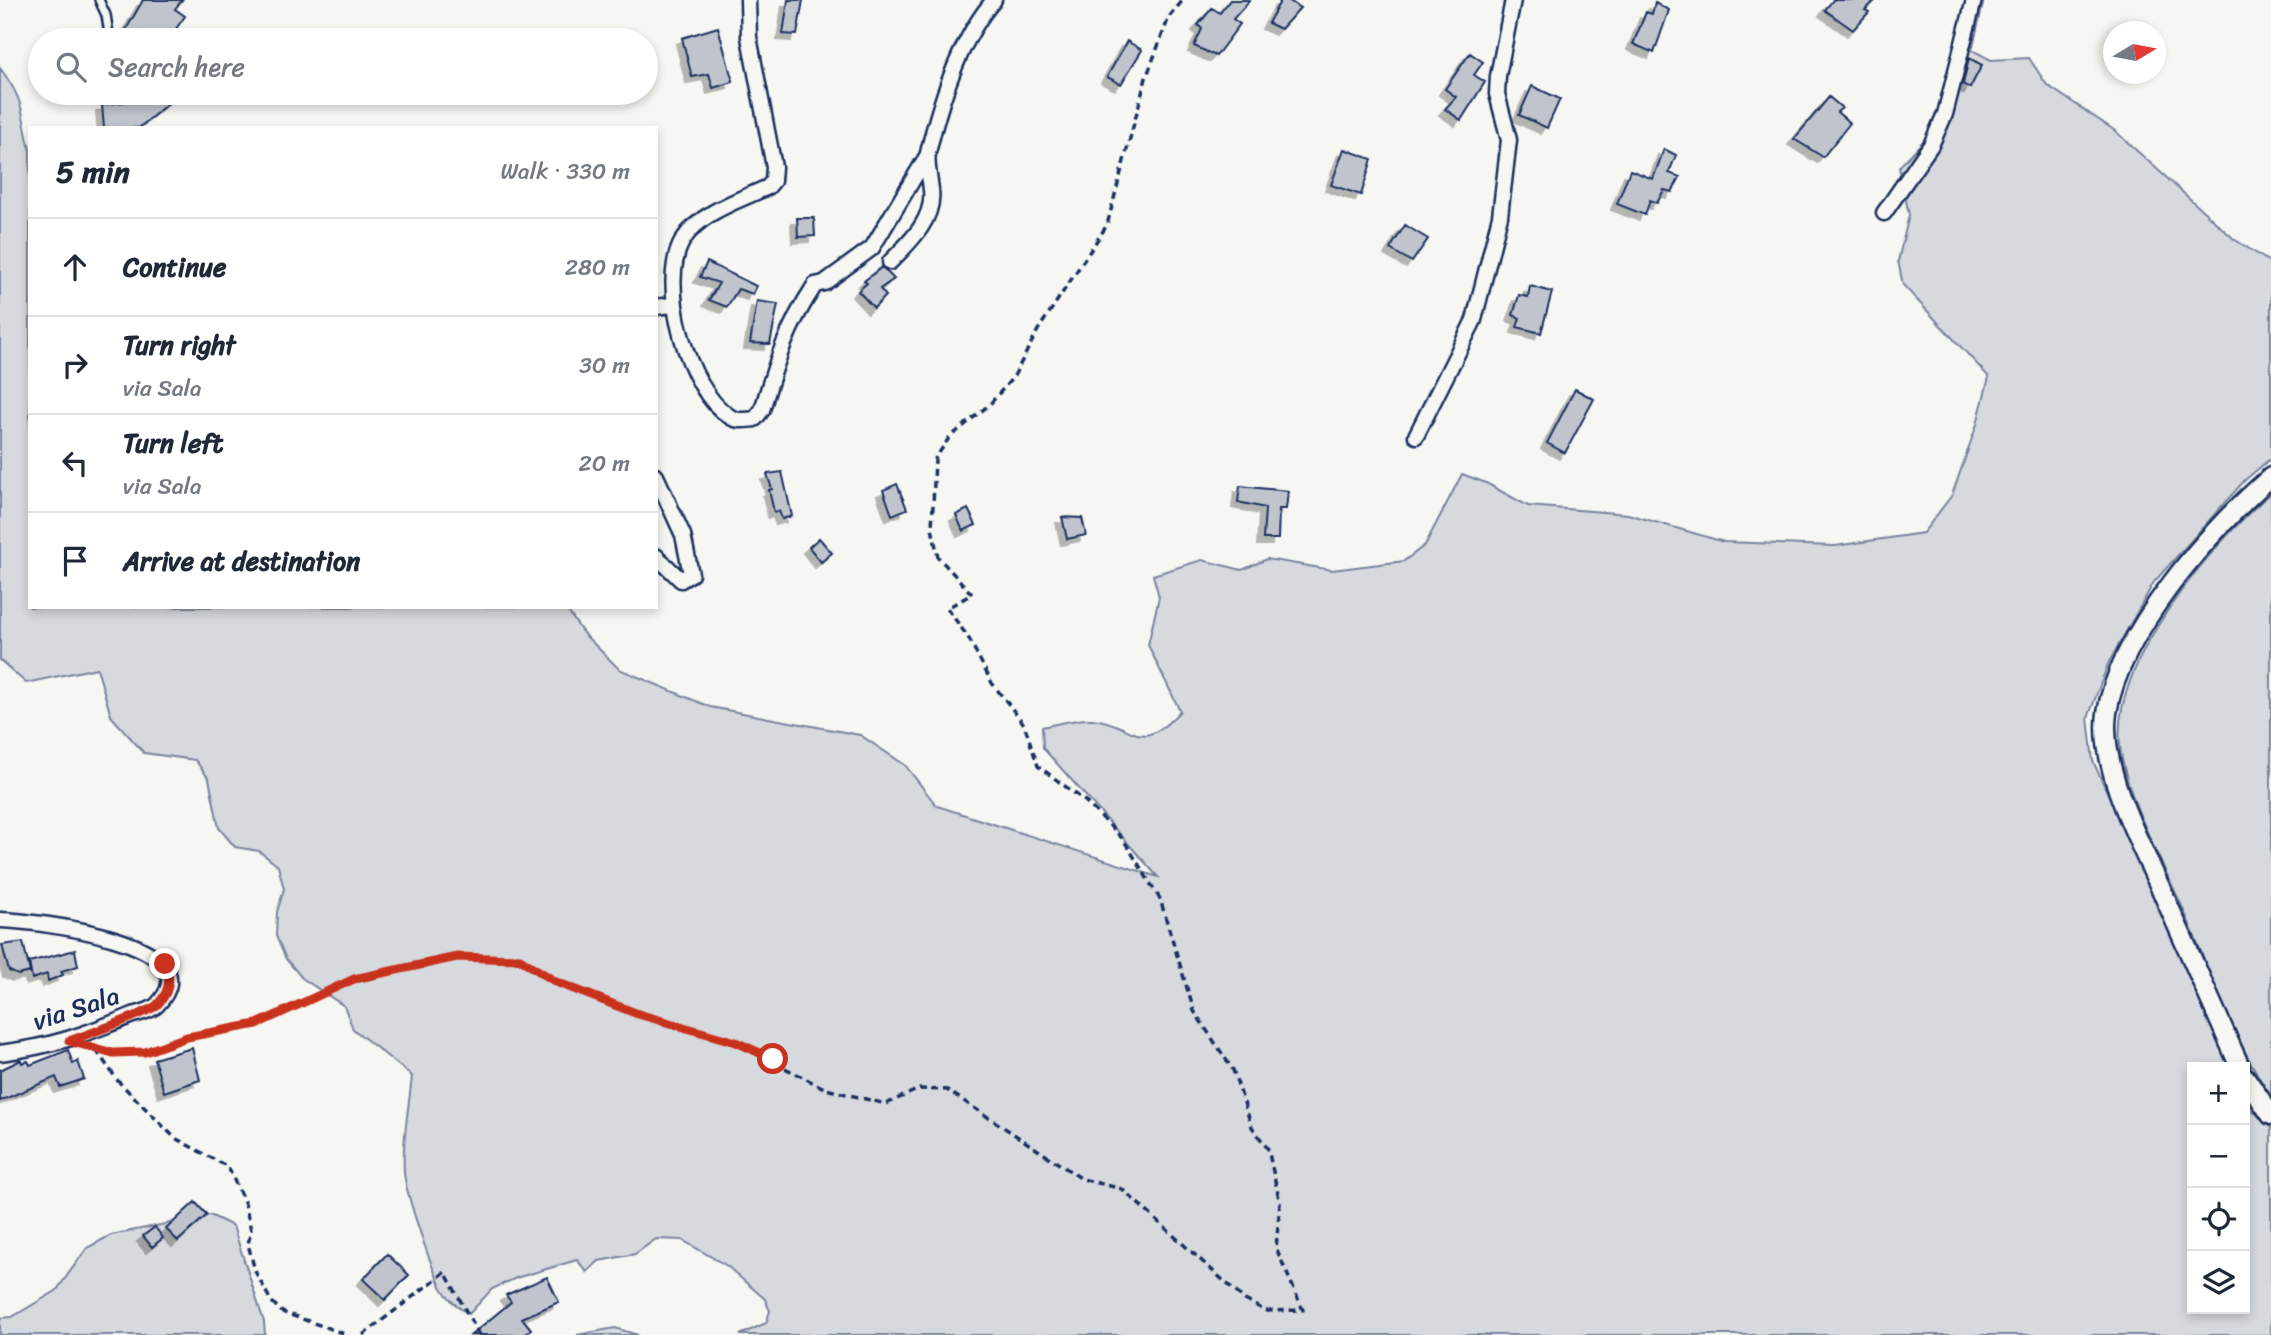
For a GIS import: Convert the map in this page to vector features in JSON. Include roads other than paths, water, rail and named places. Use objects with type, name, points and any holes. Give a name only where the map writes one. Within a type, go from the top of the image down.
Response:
[{"type":"street","points":[[748,0],[749,37],[774,167],[773,181],[768,187],[699,221],[682,240],[673,270],[672,305],[686,352],[706,391],[727,416],[739,421],[755,419],[762,410],[783,339],[815,285],[824,283],[872,248],[927,156],[947,87],[967,43],[994,0]]},
{"type":"street","points":[[1416,436],[1474,320],[1500,216],[1509,139],[1498,85],[1513,0]]},
{"type":"street","points":[[1884,213],[1931,145],[1945,114],[1974,0]]},
{"type":"street","points":[[890,262],[926,221],[932,191],[927,156]]},
{"type":"street","points":[[658,307],[672,305]]},
{"type":"street","points":[[2239,1062],[2124,806],[2108,749],[2107,713],[2119,673],[2156,607],[2187,562],[2246,498],[2271,477]]},
{"type":"street","points":[[658,480],[683,535],[691,574],[681,580],[658,558]]},
{"type":"street","name":"via Sala","points":[[0,920],[44,924],[123,941],[155,956],[165,964],[170,975],[168,987],[155,1007],[69,1041],[0,1054]]},
{"type":"street","points":[[2250,1084],[2271,1115]]},
{"type":"lane","points":[[99,0],[108,28]]}]
